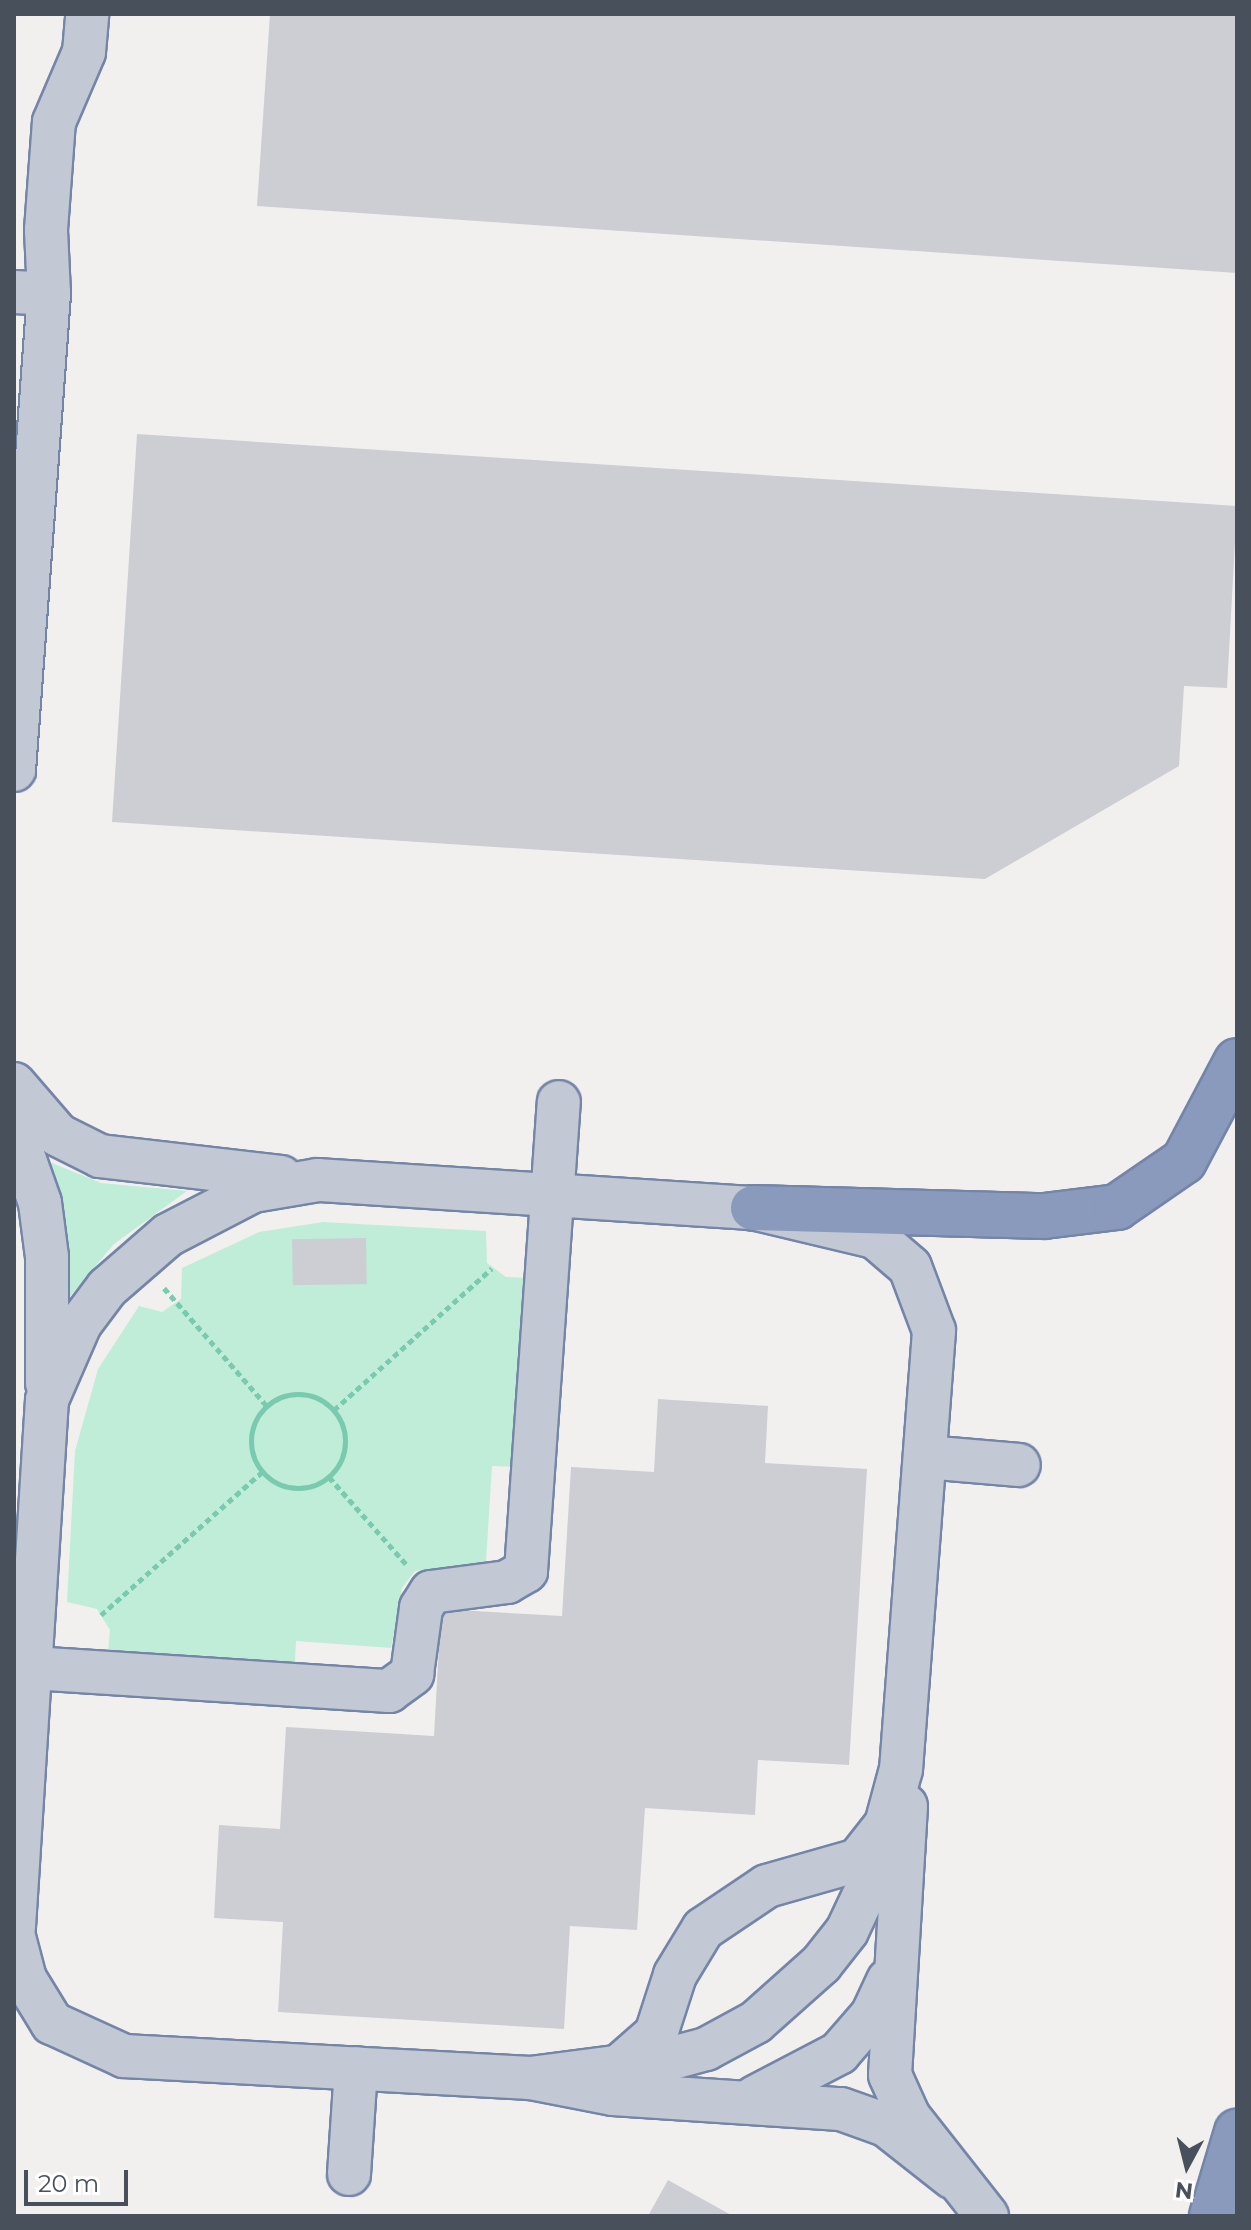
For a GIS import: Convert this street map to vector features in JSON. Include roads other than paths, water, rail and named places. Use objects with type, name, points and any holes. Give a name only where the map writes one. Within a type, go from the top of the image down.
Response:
[{"type":"highway","points":[[753,1208],[1044,1216],[1117,1207],[1184,1161],[1237,1061]]},
{"type":"highway","points":[[1212,2216],[1237,2132]]},
{"type":"street","points":[[14,770],[32,293],[54,122],[84,52],[87,14]]},
{"type":"street","points":[[14,1084],[58,1135],[100,1156],[318,1180],[753,1208],[864,1232],[910,1267],[934,1331],[901,1769],[847,1931],[798,1989],[706,2049],[615,2070],[530,2078]]},
{"type":"street","points":[[32,1668],[389,1691],[412,1674],[421,1608],[431,1592],[507,1582],[529,1567],[559,1102]]},
{"type":"street","points":[[14,1129],[40,1203],[47,1257],[47,1400],[14,1927]]},
{"type":"street","points":[[47,1400],[80,1324],[107,1288],[156,1244],[253,1191],[318,1180]]},
{"type":"street","points":[[926,1457],[1019,1465]]},
{"type":"street","points":[[901,1769],[909,1830],[890,2075],[909,2117],[952,2177],[987,2216]]},
{"type":"street","points":[[615,2070],[656,2034],[675,1975],[703,1929],[767,1886],[858,1860],[884,1826]]},
{"type":"street","points":[[14,1937],[42,2011],[98,2049],[530,2078],[613,2094],[738,2101],[864,2115],[952,2177]]},
{"type":"street","points":[[738,2101],[794,2083],[839,2053],[872,2015],[898,1953]]},
{"type":"street","points":[[349,2174],[356,2068]]}]
